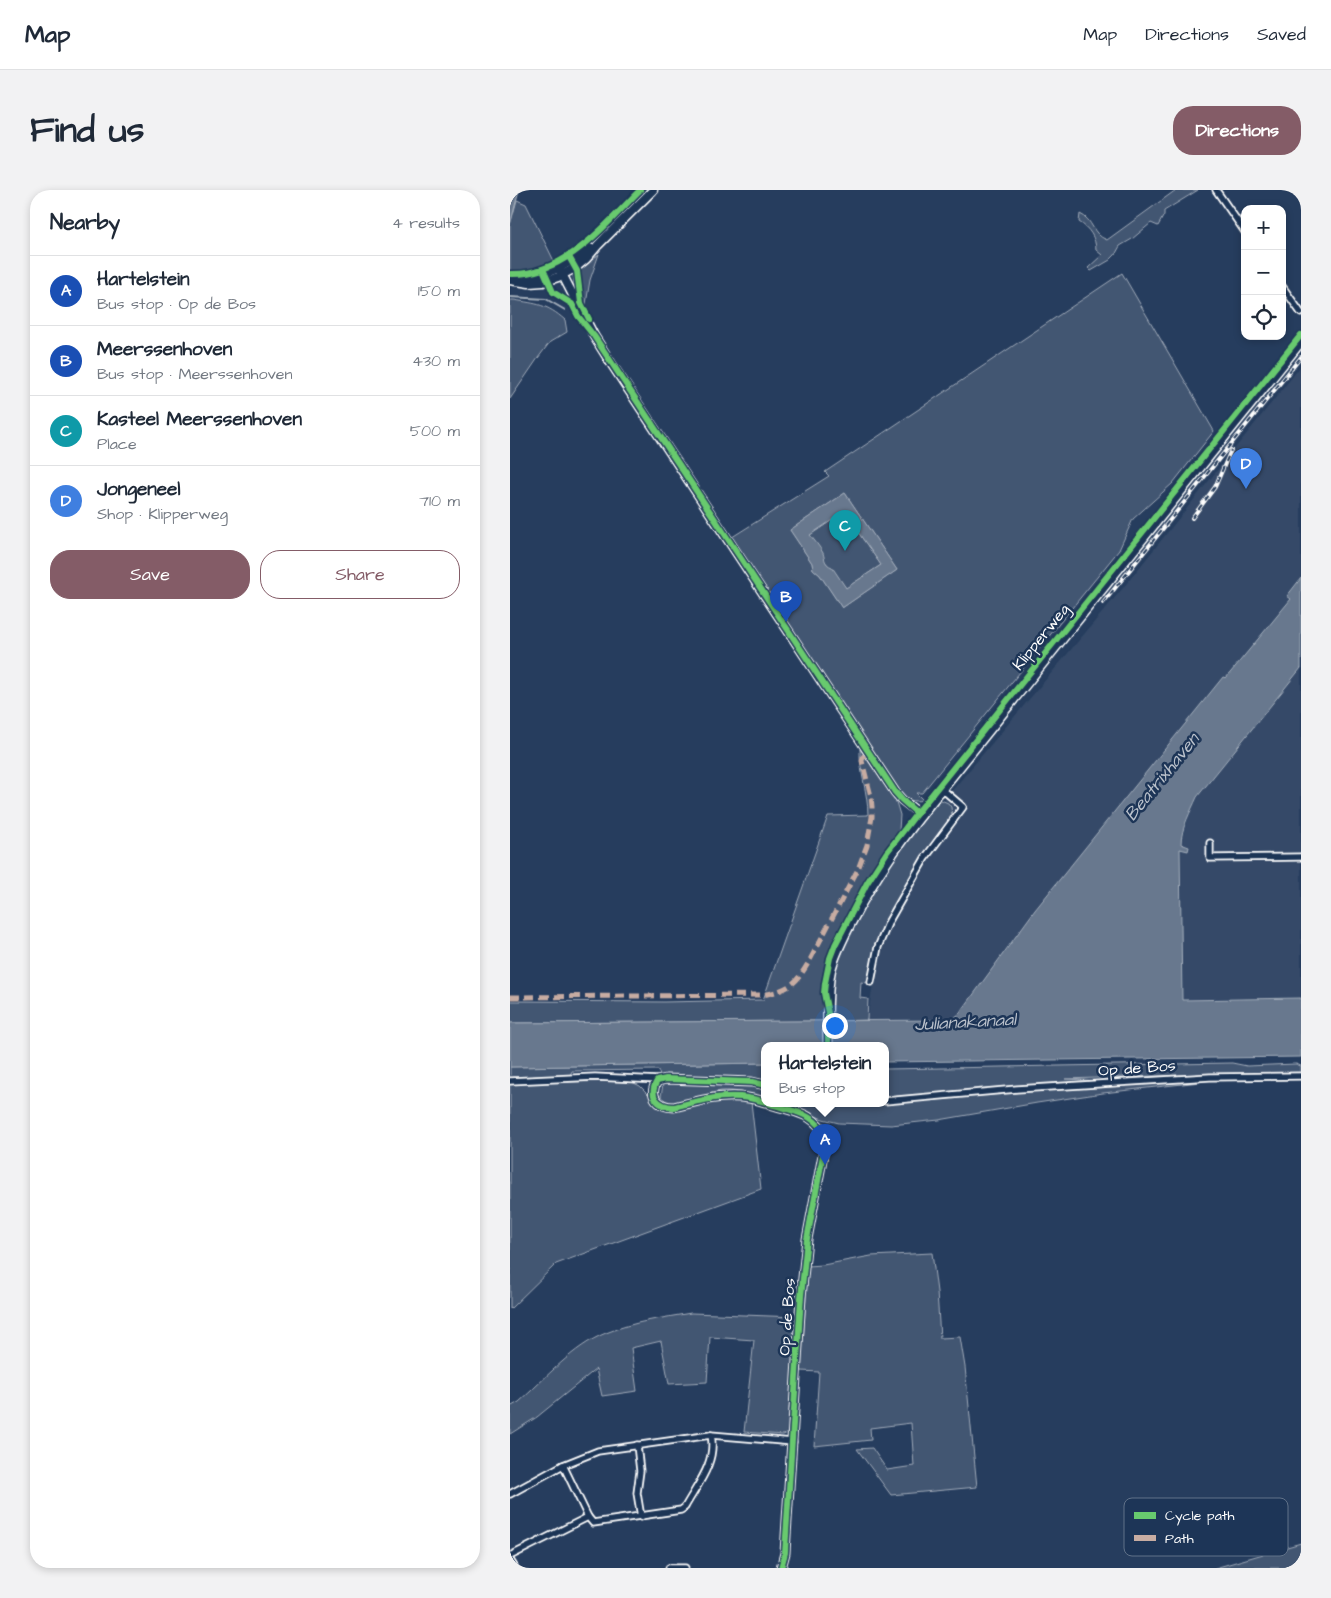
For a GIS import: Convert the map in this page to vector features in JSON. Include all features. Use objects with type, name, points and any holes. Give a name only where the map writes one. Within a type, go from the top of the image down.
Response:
[{"type":"street","points":[[510,280],[540,283],[561,271],[583,262],[653,190]]},
{"type":"street","points":[[1216,190],[1241,226]]},
{"type":"street","points":[[561,271],[594,336],[611,363],[895,792],[921,815]]},
{"type":"street","points":[[1286,292],[1301,313]]},
{"type":"street","name":"Klipperweg","points":[[828,1042],[828,994],[831,971],[840,946],[876,878],[921,815],[1301,342]]},
{"type":"street","points":[[871,982],[878,947],[889,921],[925,858],[963,808],[942,789]]},
{"type":"street","points":[[1210,843],[1210,858],[1301,857]]},
{"type":"street","name":"Op de Bos","points":[[889,1101],[1017,1089],[1210,1077],[1301,1076]]},
{"type":"street","points":[[510,1081],[595,1077],[734,1081],[761,1084]]},
{"type":"street","points":[[660,1080],[657,1081],[653,1091],[654,1097],[661,1105],[666,1107],[674,1107],[723,1096],[737,1096],[761,1101]]},
{"type":"street","name":"Op de Bos","points":[[780,1107],[805,1115],[814,1120],[821,1128],[826,1139],[807,1238],[801,1297],[786,1544],[781,1568]]},
{"type":"street","points":[[510,1494],[563,1465],[594,1452],[711,1436],[793,1442]]},
{"type":"street","points":[[563,1465],[593,1523],[676,1512],[685,1507],[710,1463],[713,1453],[711,1436]]},
{"type":"street","points":[[637,1445],[640,1470],[637,1493],[641,1517]]},
{"type":"street","points":[[510,1556],[588,1516]]},
{"type":"street","points":[[510,1560],[515,1568]]},
{"type":"street","points":[[669,1568],[685,1568]]},
{"type":"shaded area","points":[[1176,190],[1198,190],[1164,211],[1158,226],[1151,223],[1132,239],[1120,246],[1110,260],[1091,271],[1088,268],[1102,255],[1096,250],[1095,241],[1091,234],[1079,222],[1080,214],[1088,220],[1098,234],[1107,240]]},
{"type":"shaded area","points":[[517,200],[526,204],[554,261],[533,269],[510,272],[510,225]]},
{"type":"shaded area","points":[[599,254],[590,280],[585,310],[574,284],[573,276]]},
{"type":"shaded area","points":[[1122,273],[1214,431],[1173,483],[1133,519],[1119,550],[922,793],[916,793],[923,800],[920,801],[908,799],[900,793],[729,539],[829,476],[825,472]],"holes":[[[845,493],[897,570],[842,608],[820,575],[813,569],[812,563],[790,530]]]},
{"type":"shaded area","points":[[510,300],[535,304],[553,311],[565,320],[567,332],[550,342],[510,399]]},
{"type":"shaded area","name":"Beatrixhaven","points":[[1301,366],[1301,998],[1182,1000],[1181,998],[1180,849],[1189,847],[1181,844],[1181,840],[1189,814],[1197,797],[1232,754],[1190,718],[1035,910],[960,1013],[954,1018],[944,1020],[867,1020],[879,949],[890,925],[927,860],[941,823],[939,817],[945,799],[1123,588]]},
{"type":"shaded area","points":[[844,512],[881,565],[846,588],[824,560],[810,535]]},
{"type":"shaded area","points":[[860,749],[896,802],[900,815],[899,830],[864,884],[834,942],[827,960],[823,1021],[510,1023],[510,1001],[664,1002],[763,1000],[828,816],[868,815]]},
{"type":"shaded area","points":[[941,800],[948,803],[951,807],[952,816],[925,853],[886,921],[876,945],[867,983],[861,982],[860,998],[868,999],[867,1020],[832,1021],[834,976],[859,914],[899,850],[934,804]]},
{"type":"shaded area","points":[[761,1063],[761,1097],[738,1092],[721,1091],[688,1101],[669,1102],[661,1097],[663,1084],[658,1070],[572,1071],[567,1082],[630,1081],[640,1086],[659,1105],[729,1099],[751,1102],[761,1189],[556,1264],[510,1309],[510,1067]]},
{"type":"shaded area","points":[[1232,1063],[1247,1066],[1296,1064],[1301,1066],[1301,1073],[1065,1079],[1145,1083],[1200,1082],[1103,1093],[939,1120],[891,1125],[839,1123],[792,1107],[889,1107],[889,1069]]},
{"type":"shaded area","points":[[932,1253],[940,1338],[960,1337],[965,1367],[977,1487],[891,1495],[857,1449],[872,1448],[887,1470],[914,1466],[911,1423],[870,1428],[871,1440],[814,1446],[819,1372],[801,1371],[808,1266],[871,1256]]},
{"type":"shaded area","points":[[691,1313],[796,1317],[788,1433],[783,1435],[744,1432],[754,1340],[710,1337],[707,1382],[669,1384],[661,1341],[631,1348],[637,1391],[602,1396],[596,1369],[537,1417],[510,1434],[510,1407],[519,1402],[582,1346],[606,1333],[627,1326]]},
{"type":"shaded area","points":[[1301,1543],[1301,1568],[1215,1568],[1256,1556],[1288,1556],[1288,1547]]},
{"type":"water","points":[[510,190],[519,190],[510,225]]},
{"type":"water","points":[[845,493],[897,570],[842,608],[820,575],[813,569],[812,563],[790,530]],"holes":[[[844,512],[881,565],[846,588],[832,567],[826,563],[822,551],[810,535]]]},
{"type":"water","name":"Julianakanaal","points":[[1301,578],[1301,668],[1197,797],[1181,838],[1181,844],[1189,847],[1188,851],[1180,849],[1182,1000],[1301,998],[1301,1057],[889,1062],[889,1042],[761,1042],[761,1063],[510,1067],[510,1023],[944,1020],[954,1018],[960,1013],[1035,910],[1223,677],[1226,678],[1291,599],[1287,596]]},
{"type":"waterway","points":[[510,297],[546,299],[565,310]]},
{"type":"railway","points":[[1103,603],[1301,357]]},
{"type":"railway","points":[[1192,518],[1215,487],[1231,450]]},
{"type":"marked path","points":[[510,997],[763,995],[786,988],[792,984],[801,975],[810,960],[858,869],[867,845],[872,807],[862,761],[868,750]]},
{"type":"cycle path","points":[[510,274],[530,272],[549,267],[566,258],[598,232],[640,190]]},
{"type":"cycle path","points":[[568,255],[577,271],[581,303],[589,319]]},
{"type":"cycle path","points":[[543,269],[553,292],[572,304],[578,316],[594,336],[895,792],[917,813]]},
{"type":"cycle path","points":[[828,1042],[828,1013],[824,993],[830,958],[867,883],[887,852],[1301,335]]},
{"type":"cycle path","points":[[761,1084],[752,1082],[666,1079],[657,1081],[654,1086],[656,1100],[663,1105],[674,1107],[719,1097],[742,1097],[761,1101]]},
{"type":"cycle path","points":[[781,1107],[811,1118],[822,1130],[826,1139],[807,1239],[801,1297],[785,1553],[781,1568]]},
{"type":"place","name":"Jongeneel","points":[[1246,489]]},
{"type":"place","name":"Kasteel Meerssenhoven","points":[[845,551]]},
{"type":"place","name":"Meerssenhoven","points":[[786,622]]},
{"type":"place","name":"Hartelstein","points":[[825,1165]]}]
